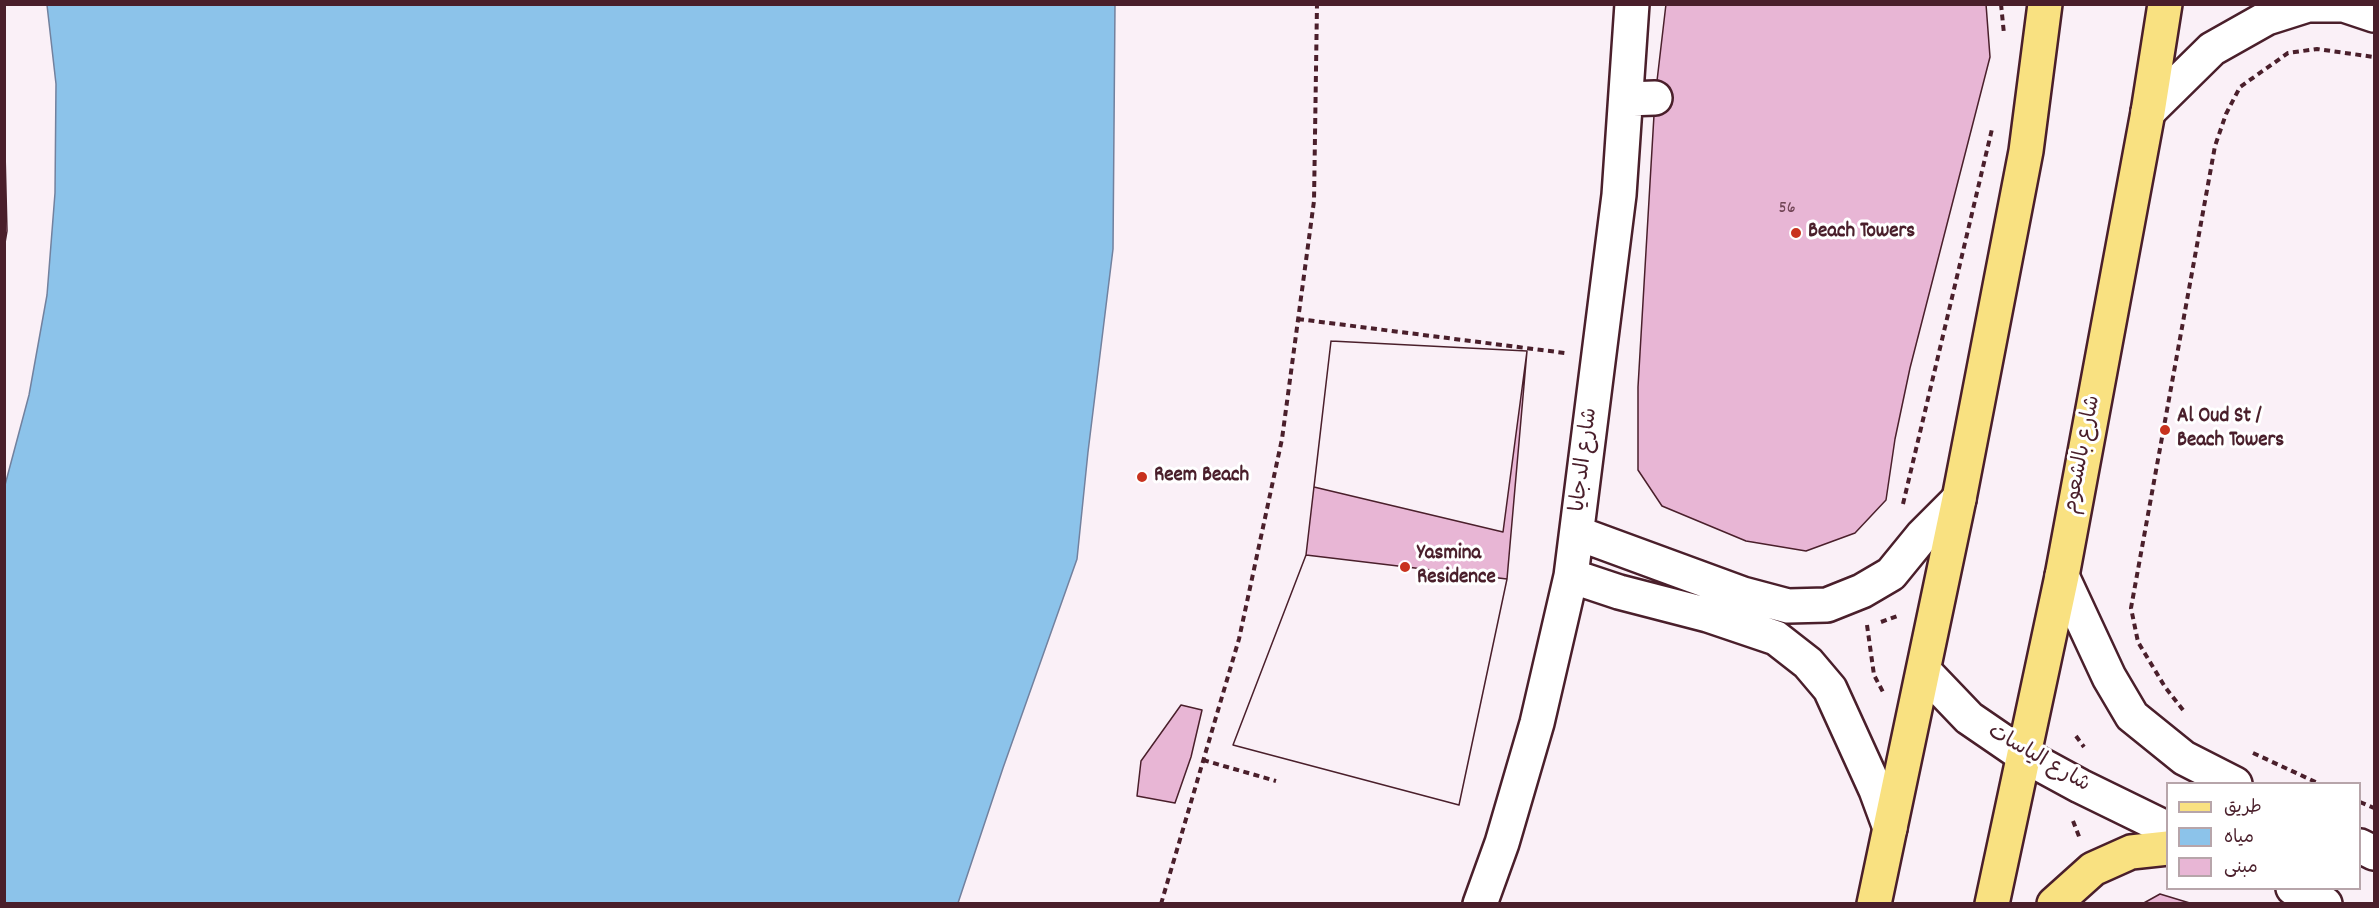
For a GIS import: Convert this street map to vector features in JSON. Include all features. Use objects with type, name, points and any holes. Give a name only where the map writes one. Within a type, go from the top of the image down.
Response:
[{"type":"main road","points":[[1874,903],[1959,499],[2026,151],[2045,4]]},
{"type":"main road","name":"شارع بالشعوم","points":[[1992,903],[2062,576],[2148,112],[2165,4]]},
{"type":"main road","points":[[2054,903],[2093,869],[2131,852],[2166,848]]},
{"type":"street","name":"شارع الدجايا","points":[[1480,903],[1502,843],[1537,723],[1571,576],[1619,195],[1640,98],[1632,4]]},
{"type":"street","points":[[2148,112],[2212,49],[2267,18],[2308,5],[2344,5],[2374,15]]},
{"type":"street","points":[[1577,533],[1743,594],[1788,606],[1827,605],[1862,591],[1891,574],[1922,536],[1959,499]]},
{"type":"street","points":[[1571,576],[1619,592],[1708,615],[1776,638],[1808,663],[1830,689],[1876,790],[1890,828]]},
{"type":"street","points":[[2062,576],[2109,677],[2132,716],[2184,758],[2233,782]]},
{"type":"street","name":"شارع الياسات","points":[[1924,671],[1969,718],[2023,755],[2166,828]]},
{"type":"street","points":[[2297,890],[2325,903]]},
{"type":"path","points":[[1161,903],[1239,639],[1281,439],[1314,201],[1317,4]]},
{"type":"path","points":[[2001,4],[2005,38]]},
{"type":"path","points":[[2188,717],[2164,687],[2138,642],[2131,608],[2215,146],[2226,114],[2240,87],[2288,53],[2317,49],[2374,57]]},
{"type":"path","points":[[1899,511],[1905,501],[1994,118]]},
{"type":"path","points":[[1298,319],[1599,357]]},
{"type":"path","points":[[1866,627],[1874,675],[1887,698]]},
{"type":"path","points":[[2245,749],[2318,782]]},
{"type":"path","points":[[1203,760],[1276,781]]},
{"type":"path","points":[[2071,816],[2082,846]]},
{"type":"water","points":[[47,5],[1115,5],[1113,249],[1077,559],[958,903],[5,903],[5,485],[29,395],[47,295],[55,193],[56,84]]},
{"type":"building","name":"Beach Towers","points":[[1666,4],[1986,4],[1990,57],[1910,368],[1895,439],[1886,500],[1855,533],[1806,551],[1746,541],[1662,506],[1638,470],[1638,387],[1655,98]]},
{"type":"building","points":[[4,112],[7,231],[4,249]]},
{"type":"building","name":"Yasmina Residence","points":[[1331,341],[1527,351],[1507,579],[1459,805],[1233,745],[1306,555]]},
{"type":"building","points":[[1331,341],[1527,351],[1503,532],[1314,487]]},
{"type":"building","points":[[1306,555],[1507,579],[1459,805],[1233,745]]},
{"type":"building","points":[[1181,705],[1202,710],[1191,757],[1175,803],[1137,796],[1141,761]]},
{"type":"building","points":[[2160,894],[2193,904],[2142,904]]},
{"type":"place","name":"Beach Towers","points":[[1796,233]]},
{"type":"place","name":"Al Oud St / Beach Towers","points":[[2165,430]]},
{"type":"place","name":"Reem Beach","points":[[1142,477]]},
{"type":"place","name":"Yasmina Residence","points":[[1405,567]]}]
